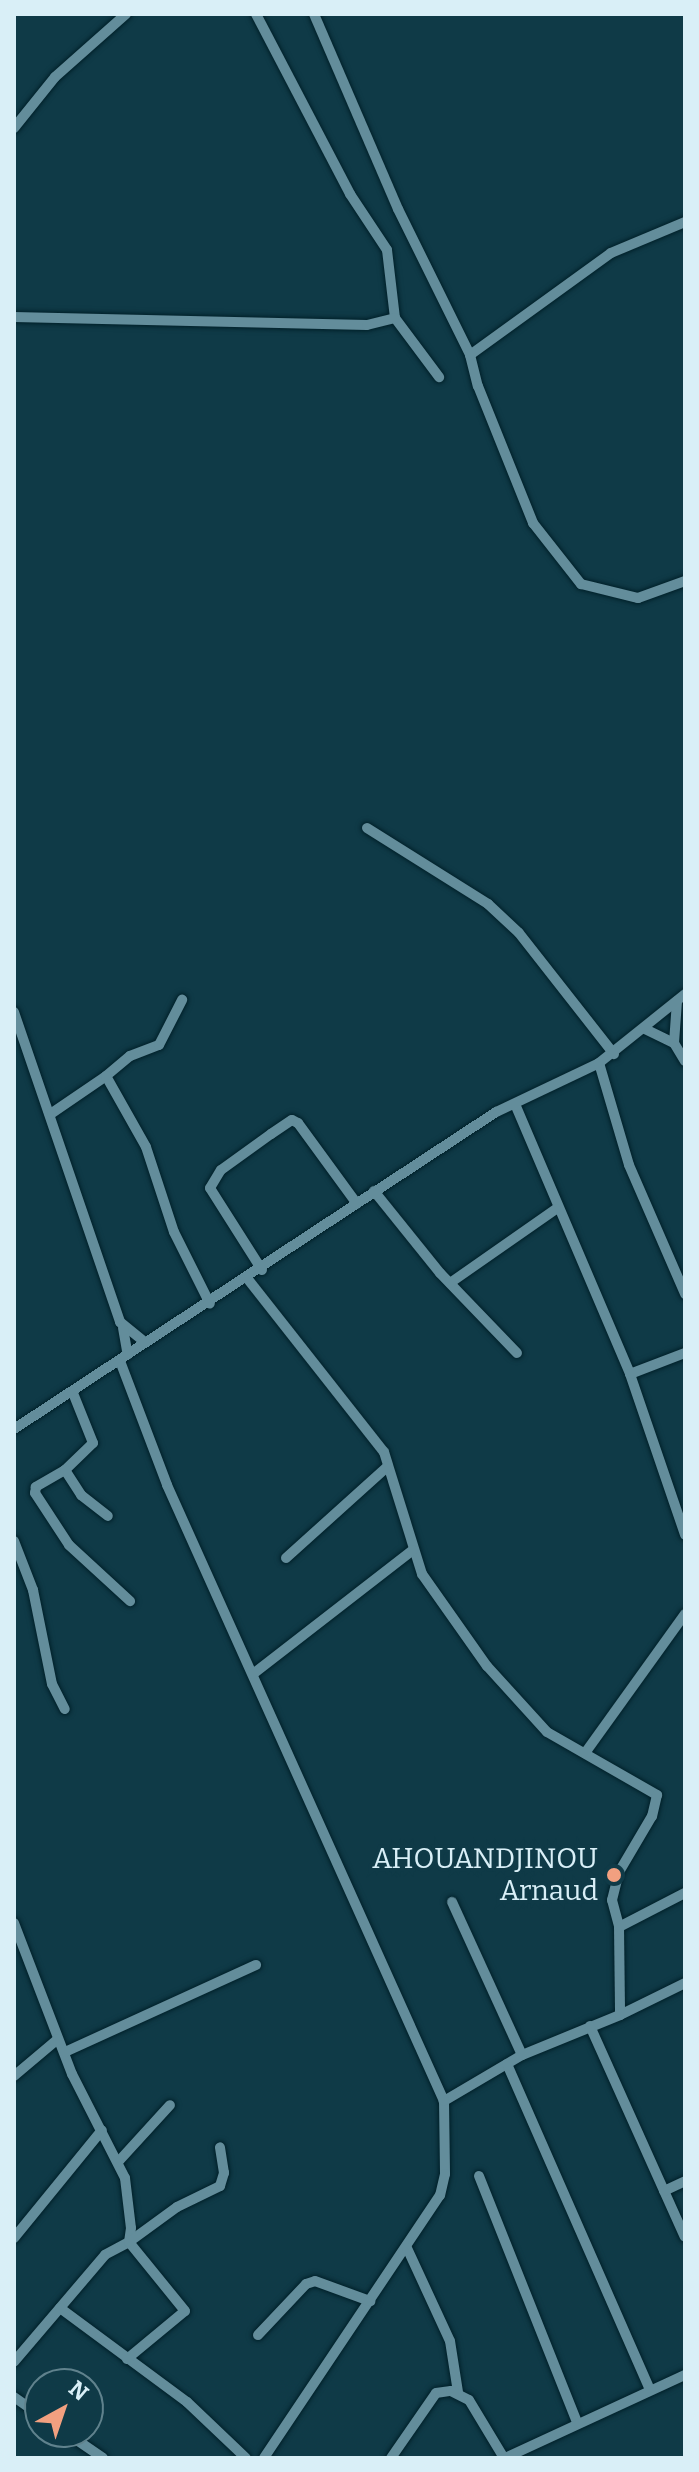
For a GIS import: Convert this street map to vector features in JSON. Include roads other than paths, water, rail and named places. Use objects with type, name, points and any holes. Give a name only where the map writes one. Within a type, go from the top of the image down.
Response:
[{"type":"street","points":[[14,128],[55,77],[126,14]]},
{"type":"street","points":[[256,14],[350,194],[387,250],[395,318],[439,377]]},
{"type":"street","points":[[314,14],[398,209],[470,355],[478,386],[533,523],[581,584],[638,598],[685,581]]},
{"type":"street","points":[[470,355],[611,253],[685,222]]},
{"type":"street","points":[[14,317],[367,325],[395,318]]},
{"type":"street","points":[[367,828],[488,904],[519,933],[614,1054]]},
{"type":"street","points":[[14,1429],[73,1393],[145,1342],[262,1270],[374,1191],[515,1104],[614,1054],[681,997]]},
{"type":"street","points":[[674,1043],[681,997]]},
{"type":"street","points":[[52,1113],[130,1056],[159,1045],[182,1000]]},
{"type":"street","points":[[14,1012],[52,1113],[123,1328],[124,1358],[167,1485],[444,2101],[445,2174],[440,2195],[264,2458]]},
{"type":"street","points":[[645,1029],[674,1043],[685,1061]]},
{"type":"street","points":[[599,1063],[629,1165],[685,1294]]},
{"type":"street","points":[[106,1076],[146,1147],[174,1232],[210,1304]]},
{"type":"street","points":[[515,1104],[556,1209],[630,1374],[685,1535]]},
{"type":"street","points":[[262,1270],[210,1188],[221,1170],[271,1134],[292,1120],[298,1123],[357,1204]]},
{"type":"street","points":[[374,1191],[450,1283],[517,1353]]},
{"type":"street","points":[[450,1283],[556,1209]]},
{"type":"street","points":[[247,1278],[372,1435],[388,1466],[413,1550],[437,1598],[513,1698],[547,1732],[657,1795],[652,1816],[619,1872],[612,1900],[619,1927],[620,2015]]},
{"type":"street","points":[[123,1328],[145,1342]]},
{"type":"street","points":[[630,1374],[685,1353]]},
{"type":"street","points":[[73,1393],[93,1438],[65,1470],[36,1487],[42,1508],[81,1559],[130,1601]]},
{"type":"street","points":[[286,1558],[388,1466]]},
{"type":"street","points":[[65,1470],[81,1495],[108,1516]]},
{"type":"street","points":[[14,1541],[33,1590],[52,1684],[65,1709]]},
{"type":"street","points":[[253,1674],[413,1550]]},
{"type":"street","points":[[585,1753],[685,1614]]},
{"type":"street","points":[[619,1927],[685,1893]]},
{"type":"street","points":[[452,1902],[522,2055]]},
{"type":"street","points":[[14,1923],[58,2039],[125,2178],[129,2242],[185,2311],[127,2359]]},
{"type":"street","points":[[65,2052],[256,1965]]},
{"type":"street","points":[[444,2101],[522,2055],[620,2015],[685,1983]]},
{"type":"street","points":[[590,2026],[685,2237]]},
{"type":"street","points":[[14,2076],[58,2039]]},
{"type":"street","points":[[507,2064],[650,2390]]},
{"type":"street","points":[[118,2162],[170,2105]]},
{"type":"street","points":[[14,2238],[102,2130]]},
{"type":"street","points":[[14,2362],[105,2255],[129,2242],[177,2207],[220,2186],[224,2173],[220,2147]]},
{"type":"street","points":[[479,2176],[577,2422]]},
{"type":"street","points":[[664,2191],[685,2181]]},
{"type":"street","points":[[407,2248],[450,2341],[458,2392]]},
{"type":"street","points":[[258,2335],[306,2284],[315,2281],[370,2301]]},
{"type":"street","points":[[60,2308],[187,2402],[246,2458]]},
{"type":"street","points":[[391,2458],[436,2393],[458,2392],[469,2400],[505,2458],[577,2422],[685,2375]]},
{"type":"place","name":"AHOUANDJINOU Arnaud","points":[[614,1875]]}]
